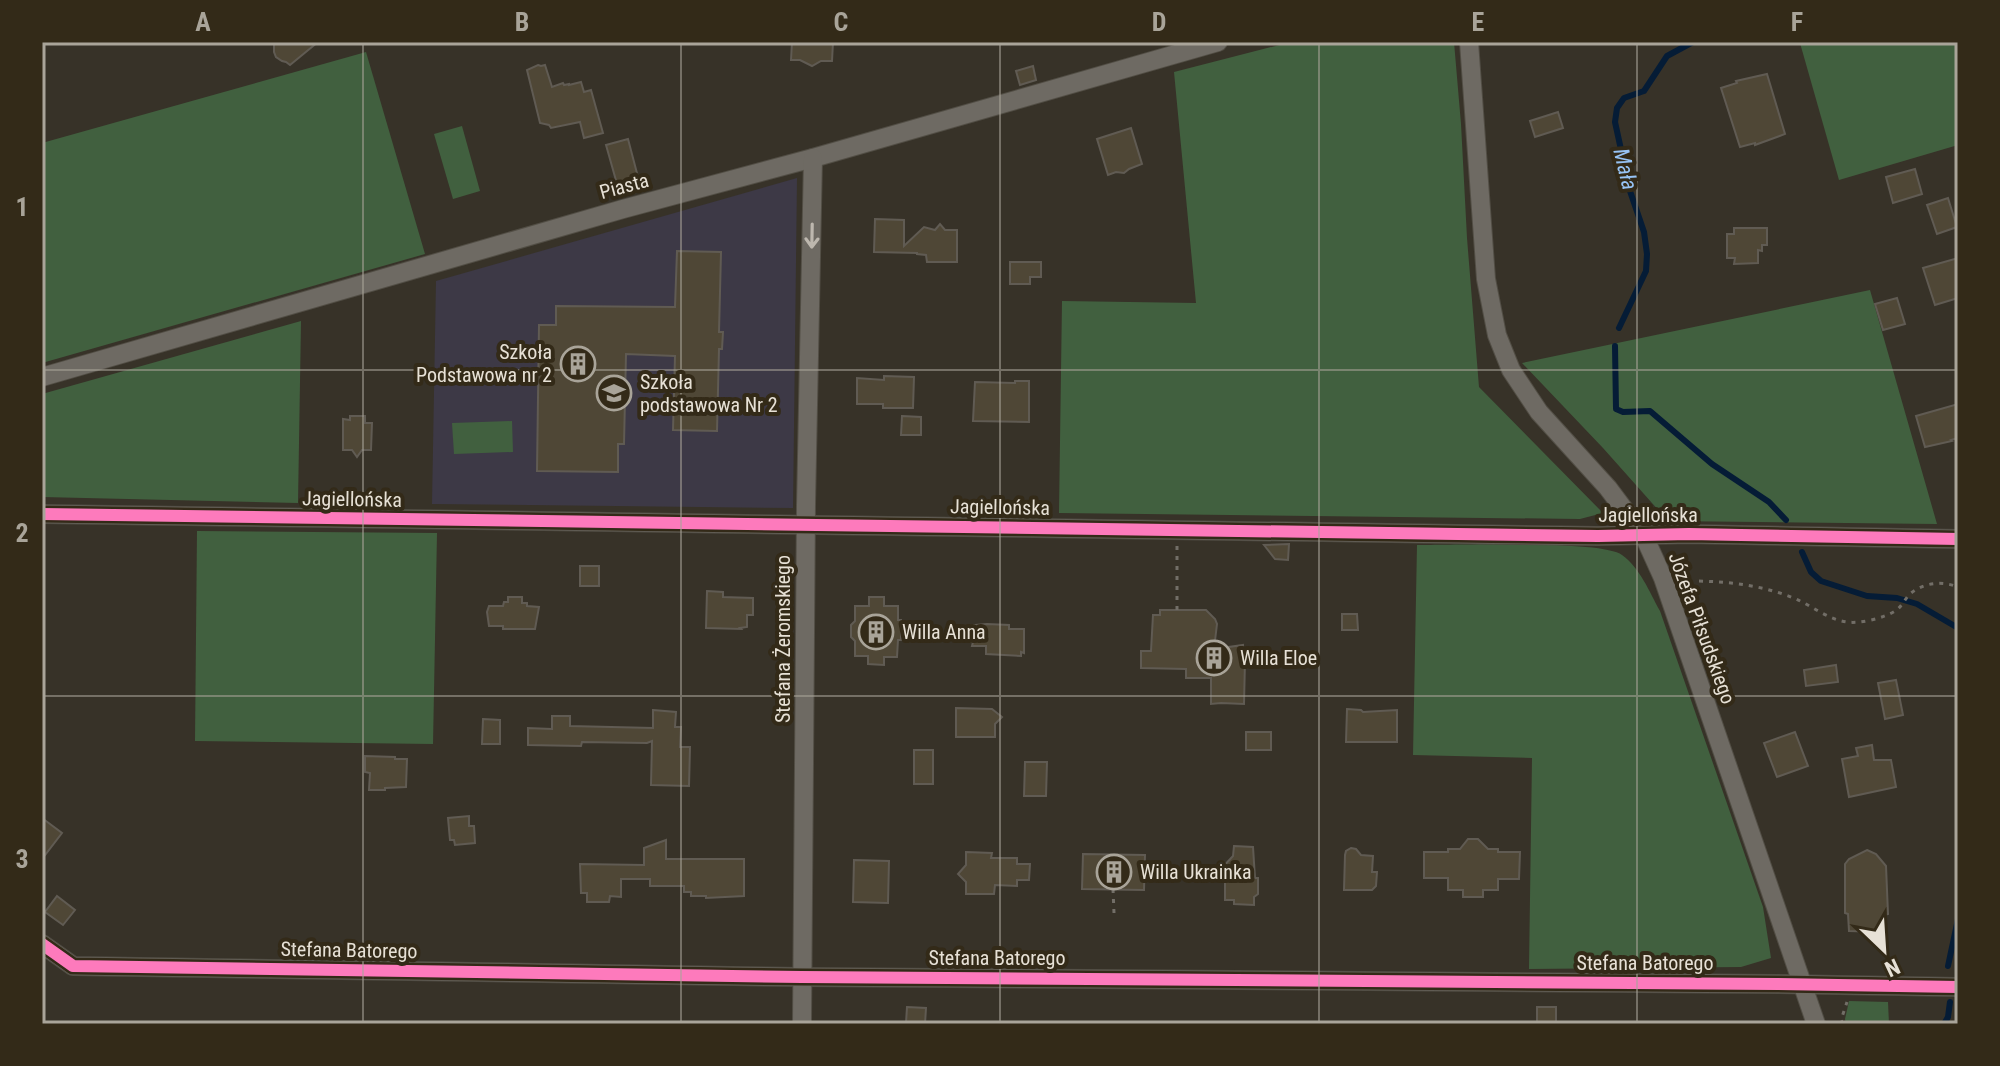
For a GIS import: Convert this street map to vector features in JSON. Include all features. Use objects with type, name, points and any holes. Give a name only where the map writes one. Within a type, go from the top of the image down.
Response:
[{"type":"street","name":"Piasta","points":[[42,377],[1218,42]]},
{"type":"street","name":"Józefa Piłsudskiego","points":[[1469,42],[1486,279],[1497,335],[1511,370],[1539,412],[1608,488],[1644,536],[1663,578],[1816,1024]]},
{"type":"street","name":"Stefana Żeromskiego","points":[[802,1024],[813,158]]},
{"type":"street","name":"Jagiellońska","points":[[42,514],[1958,539]]},
{"type":"street","name":"Stefana Batorego","points":[[42,944],[73,966],[802,977],[1958,987]]},
{"type":"path","points":[[1177,543],[1177,610]]},
{"type":"path","points":[[1674,574],[1689,548]]},
{"type":"path","points":[[1699,581],[1740,583],[1783,594],[1847,622],[1880,619],[1898,609],[1911,593],[1930,584],[1946,583],[1958,587]]},
{"type":"path","points":[[1113,889],[1114,913]]},
{"type":"path","points":[[1839,997],[1849,998],[1841,1020],[1843,1024]]},
{"type":"shaded area","name":"Szkoła podstawowa Nr 2","points":[[797,178],[793,508],[432,504],[436,281]]},
{"type":"green space","points":[[1291,42],[1454,42],[1479,387],[1603,513],[1580,519],[1059,513],[1062,301],[1196,303],[1174,72]]},
{"type":"green space","points":[[1958,42],[1958,145],[1839,180],[1800,43]]},
{"type":"green space","points":[[366,52],[425,254],[42,363],[42,143]]},
{"type":"green space","points":[[462,126],[480,191],[453,199],[434,134]]},
{"type":"green space","points":[[1870,290],[1937,524],[1668,521],[1522,363]]},
{"type":"green space","points":[[301,321],[298,503],[42,497],[42,394]]},
{"type":"green space","points":[[512,421],[513,452],[454,454],[452,423]]},
{"type":"green space","points":[[197,531],[437,533],[433,744],[195,741]]},
{"type":"green space","points":[[1417,545],[1586,547],[1622,555],[1634,566],[1660,611],[1763,907],[1771,958],[1741,967],[1529,969],[1532,758],[1413,755]]},
{"type":"green space","points":[[1849,1001],[1888,1002],[1889,1024],[1846,1024]]},
{"type":"building","points":[[274,42],[318,42],[290,65],[276,57]]},
{"type":"building","points":[[792,42],[833,42],[832,61],[821,61],[812,66],[800,60],[791,60]]},
{"type":"building","points":[[545,65],[552,87],[581,82],[584,92],[591,90],[603,133],[584,138],[580,122],[551,128],[540,123],[527,70]]},
{"type":"building","points":[[1033,66],[1036,80],[1020,85],[1016,71]]},
{"type":"building","points":[[1767,74],[1785,134],[1740,147],[1721,88]]},
{"type":"building","points":[[1558,112],[1563,128],[1535,137],[1530,121]]},
{"type":"building","points":[[1131,128],[1142,164],[1124,173],[1108,175],[1097,139]]},
{"type":"building","points":[[628,139],[638,177],[617,184],[606,145]]},
{"type":"building","points":[[1915,169],[1922,194],[1893,203],[1886,177]]},
{"type":"building","points":[[1948,198],[1957,227],[1937,234],[1927,205]]},
{"type":"building","points":[[875,219],[904,220],[904,246],[924,227],[935,230],[940,224],[945,230],[957,230],[957,262],[927,262],[926,255],[917,253],[874,252]]},
{"type":"building","points":[[1734,228],[1767,228],[1767,245],[1762,245],[1762,251],[1758,250],[1758,263],[1734,264],[1735,258],[1727,258],[1727,234],[1734,234]]},
{"type":"building","name":"Szkoła Podstawowa nr 2","points":[[677,251],[721,252],[719,332],[723,332],[722,349],[719,349],[717,431],[673,430],[675,356],[626,354],[624,444],[618,444],[618,472],[537,471],[539,325],[556,325],[556,306],[675,307]]},
{"type":"building","points":[[1958,258],[1958,298],[1935,305],[1923,268]]},
{"type":"building","points":[[1010,262],[1041,262],[1041,277],[1030,277],[1030,284],[1010,284]]},
{"type":"building","points":[[1897,298],[1905,324],[1883,330],[1875,304]]},
{"type":"building","points":[[884,376],[914,377],[913,408],[857,404],[857,378],[884,380]]},
{"type":"building","points":[[1029,381],[1029,422],[973,421],[975,382]]},
{"type":"building","points":[[1958,404],[1958,438],[1925,447],[1916,416]]},
{"type":"building","points":[[350,416],[365,416],[365,423],[372,423],[371,450],[362,450],[357,457],[352,450],[343,450],[343,419],[350,420]]},
{"type":"building","points":[[902,416],[921,417],[921,435],[901,435]]},
{"type":"building","points":[[1289,544],[1288,560],[1275,559],[1264,545]]},
{"type":"building","points":[[580,566],[599,566],[599,586],[580,586]]},
{"type":"building","points":[[707,591],[723,592],[723,597],[753,598],[753,615],[747,615],[747,627],[706,628]]},
{"type":"building","points":[[508,597],[522,597],[522,603],[527,603],[527,606],[539,607],[535,629],[489,626],[489,606],[503,606],[504,602],[508,602]]},
{"type":"building","name":"Willa Anna","points":[[869,597],[884,597],[884,606],[898,606],[901,640],[898,640],[897,657],[884,657],[884,665],[868,664],[868,656],[855,656],[851,625],[855,621],[855,606],[869,606]]},
{"type":"building","name":"Willa Eloe","points":[[1160,610],[1206,610],[1217,624],[1214,649],[1243,645],[1244,704],[1211,704],[1211,678],[1186,678],[1186,669],[1141,668],[1141,651],[1151,651],[1153,615],[1160,615]]},
{"type":"building","points":[[1342,614],[1357,614],[1358,630],[1342,630]]},
{"type":"building","points":[[987,624],[1024,629],[1024,653],[1021,652],[1021,656],[986,654],[986,646],[972,646],[973,642],[964,642],[964,626]]},
{"type":"building","points":[[1836,665],[1838,682],[1806,686],[1804,670]]},
{"type":"building","points":[[1896,680],[1903,715],[1885,719],[1878,683]]},
{"type":"building","points":[[956,708],[992,709],[1002,717],[995,724],[995,737],[956,737]]},
{"type":"building","points":[[1347,709],[1363,712],[1397,710],[1397,742],[1346,742]]},
{"type":"building","points":[[653,710],[676,712],[675,727],[681,727],[680,747],[690,747],[689,786],[651,785],[652,741],[582,742],[581,746],[528,745],[528,728],[552,729],[552,716],[570,716],[570,726],[653,728]]},
{"type":"building","points":[[483,719],[500,720],[500,744],[482,744]]},
{"type":"building","points":[[1246,732],[1271,732],[1271,750],[1246,750]]},
{"type":"building","points":[[1795,732],[1808,766],[1777,777],[1764,743]]},
{"type":"building","points":[[1872,745],[1874,760],[1891,760],[1896,787],[1849,797],[1842,759],[1858,756],[1856,748]]},
{"type":"building","points":[[914,750],[933,750],[933,784],[914,784]]},
{"type":"building","points":[[365,756],[407,759],[406,787],[369,790],[370,773],[365,772]]},
{"type":"building","points":[[1025,762],[1047,762],[1046,796],[1024,796]]},
{"type":"building","points":[[469,816],[469,826],[474,826],[475,843],[455,845],[454,840],[450,840],[448,818]]},
{"type":"building","points":[[42,818],[62,833],[42,859]]},
{"type":"building","points":[[1468,839],[1478,839],[1488,849],[1498,849],[1498,852],[1520,852],[1519,879],[1498,879],[1498,890],[1483,890],[1483,897],[1463,897],[1463,890],[1448,890],[1448,878],[1424,878],[1424,852],[1460,849]]},
{"type":"building","points":[[666,840],[666,859],[744,859],[744,896],[691,896],[691,892],[684,892],[684,886],[650,886],[650,879],[621,879],[621,897],[610,896],[609,902],[587,902],[587,893],[581,893],[580,864],[644,865],[644,848]]},
{"type":"building","points":[[1234,846],[1253,847],[1255,878],[1258,878],[1254,905],[1234,904],[1234,900],[1225,900],[1225,873],[1221,869],[1233,856]]},
{"type":"building","points":[[1351,848],[1361,855],[1373,856],[1372,872],[1377,872],[1376,886],[1372,890],[1344,890],[1345,855]]},
{"type":"building","points":[[1867,850],[1876,854],[1886,866],[1888,914],[1884,915],[1883,932],[1849,931],[1848,914],[1845,913],[1845,864]]},
{"type":"building","points":[[966,852],[992,853],[991,858],[1017,858],[1017,864],[1030,864],[1029,880],[1017,880],[1017,886],[995,885],[994,894],[966,894],[966,882],[958,874],[966,865]]},
{"type":"building","name":"Willa Ukrainka","points":[[1083,854],[1145,855],[1144,890],[1082,889]]},
{"type":"building","points":[[854,860],[889,861],[888,903],[853,902]]},
{"type":"building","points":[[57,896],[75,910],[63,925],[45,912]]},
{"type":"building","points":[[907,1007],[926,1008],[925,1024],[906,1023]]},
{"type":"building","points":[[1537,1007],[1556,1007],[1556,1024],[1537,1024]]},
{"type":"waterway","name":"Mała","points":[[1619,328],[1646,271],[1647,254],[1615,122],[1617,108],[1624,98],[1644,91],[1667,56],[1693,42]]},
{"type":"waterway","name":"Mała","points":[[1615,346],[1616,409],[1623,412],[1650,411],[1712,464],[1769,502],[1786,520]]},
{"type":"waterway","name":"Mała","points":[[1802,552],[1811,572],[1821,581],[1867,596],[1897,598],[1917,604],[1958,628]]},
{"type":"waterway","name":"Mała","points":[[1948,966],[1958,919]]},
{"type":"waterway","name":"Mała","points":[[1944,1024],[1950,1002]]},
{"type":"cycle path","points":[[42,514],[1958,539]]},
{"type":"cycle path","points":[[42,944],[73,966],[802,977],[1958,987]]},
{"type":"place","name":"Szkoła Podstawowa nr 2","points":[[578,364]]},
{"type":"place","name":"Szkoła podstawowa Nr 2","points":[[614,393]]},
{"type":"place","name":"Willa Anna","points":[[876,632]]},
{"type":"place","name":"Willa Eloe","points":[[1214,658]]},
{"type":"place","name":"Willa Ukrainka","points":[[1114,872]]}]
